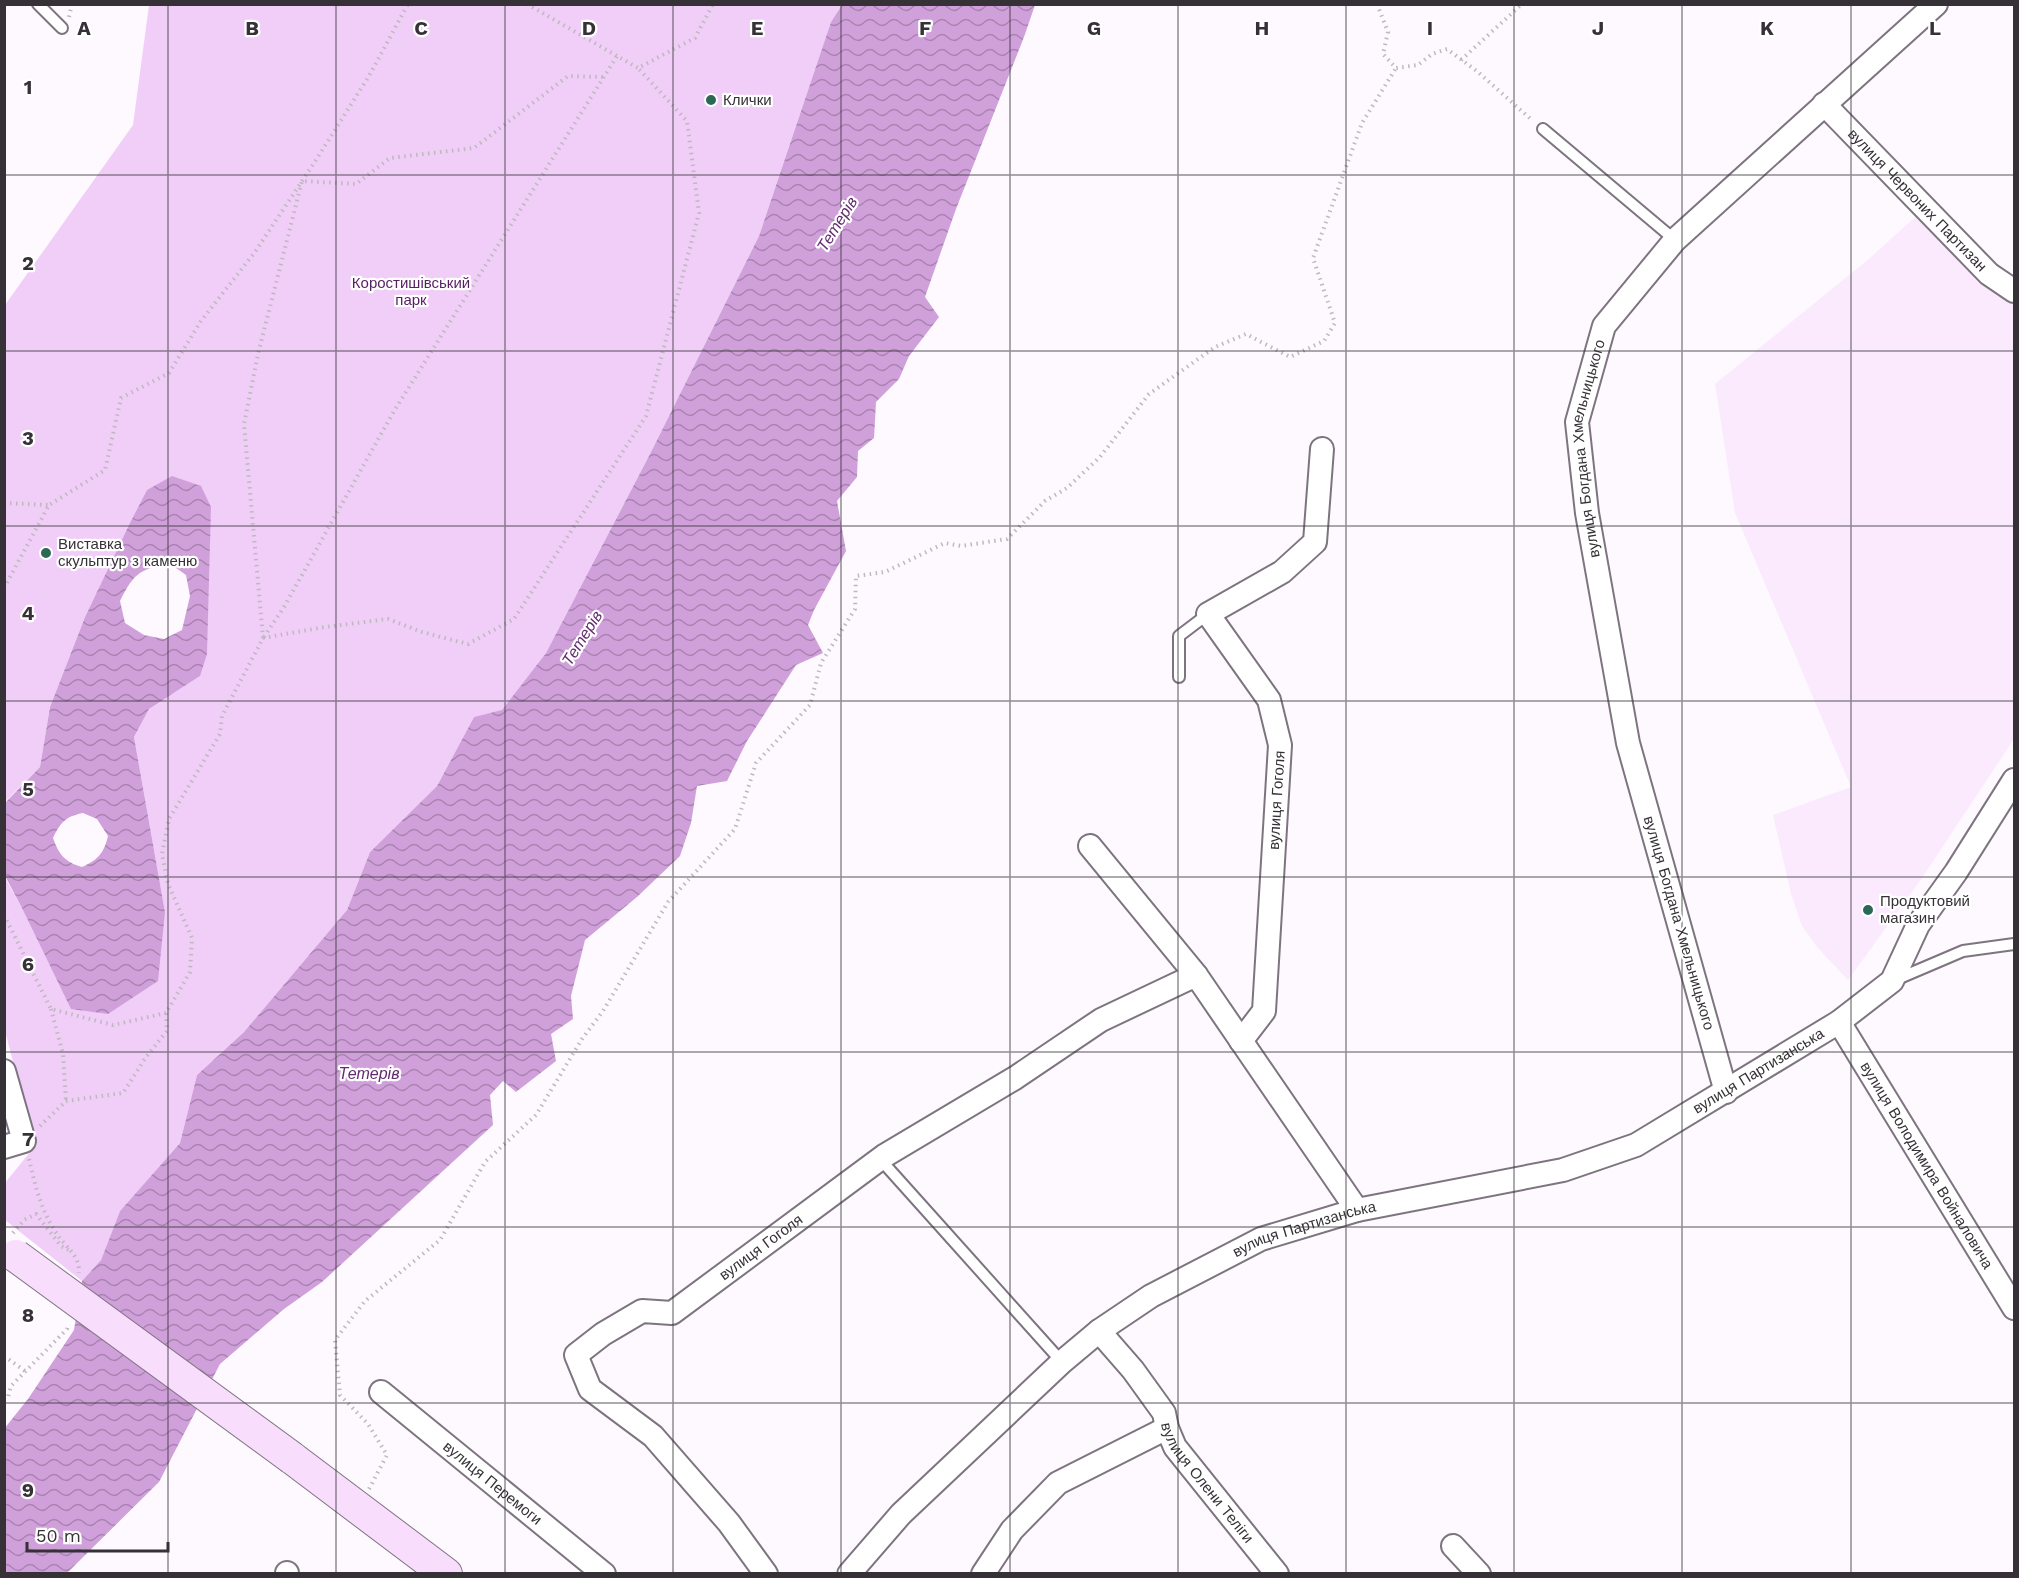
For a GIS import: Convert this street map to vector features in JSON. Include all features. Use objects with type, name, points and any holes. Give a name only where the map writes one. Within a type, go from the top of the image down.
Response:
[{"type":"main road","points":[[12,1244],[446,1574]]},
{"type":"street","name":"вулиця Богдана Хмельницького","points":[[1726,1092],[1628,743],[1587,513],[1577,422],[1604,326],[1675,240],[1935,4]]},
{"type":"street","name":"вулиця Червоних Партизан","points":[[1824,104],[1989,274],[2014,291]]},
{"type":"street","points":[[1208,614],[1282,572],[1315,542],[1322,449]]},
{"type":"street","name":"вулиця Гоголя","points":[[1208,614],[1269,700],[1280,746],[1264,1011],[1240,1041]]},
{"type":"street","points":[[1839,1022],[1892,981],[1918,925],[1956,872],[2014,780]]},
{"type":"street","points":[[1090,846],[1196,975],[1357,1210]]},
{"type":"street","name":"вулиця Гоголя","points":[[766,1574],[729,1523],[653,1436],[590,1389],[576,1355],[603,1334],[642,1311],[672,1313],[880,1159],[1015,1078],[1101,1020],[1196,975]]},
{"type":"street","name":"вулиця Партизанська","points":[[849,1574],[901,1514],[1062,1362],[1100,1331],[1151,1296],[1262,1239],[1357,1210],[1563,1170],[1636,1145],[1839,1022]]},
{"type":"street","name":"вулиця Володимира Войналовича","points":[[1839,1022],[2014,1308]]},
{"type":"street","points":[[4,1071],[14,1144]]},
{"type":"street","name":"вулиця Олени Теліги","points":[[1100,1331],[1164,1413],[1175,1447],[1277,1574]]},
{"type":"street","name":"вулиця Перемоги","points":[[381,1392],[604,1574]]},
{"type":"street","points":[[983,1574],[1012,1530],[1058,1483],[1167,1428]]},
{"type":"street","points":[[1453,1546],[1479,1574]]},
{"type":"lane","points":[[38,4],[62,28]]},
{"type":"lane","points":[[1543,129],[1675,240]]},
{"type":"lane","points":[[1179,677],[1179,636],[1208,614]]},
{"type":"lane","points":[[1892,981],[1963,951],[2014,944]]},
{"type":"lane","points":[[880,1159],[1062,1362]]},
{"type":"path","points":[[4,588],[50,505],[105,470],[121,398],[169,372],[201,321],[255,252],[302,181],[369,76],[408,4]]},
{"type":"path","points":[[263,638],[388,619],[422,632],[468,644],[514,619],[646,416],[699,213],[687,121],[638,68],[527,4]]},
{"type":"path","points":[[638,68],[695,38],[713,4]]},
{"type":"path","points":[[1377,4],[1388,32],[1383,54],[1395,68]]},
{"type":"path","points":[[1461,60],[1522,4]]},
{"type":"path","points":[[1395,68],[1418,65],[1432,54],[1447,49],[1478,72],[1543,129]]},
{"type":"path","points":[[14,1144],[66,1101],[123,1093],[146,1057],[167,1031],[166,1013],[190,972],[192,938],[168,884],[162,854],[169,819],[220,734],[222,716],[263,638],[284,607],[394,411],[616,56]]},
{"type":"path","points":[[359,1508],[387,1455],[368,1424],[340,1395],[334,1341],[365,1301],[440,1240],[485,1162],[536,1115],[582,1039],[603,1011],[668,902],[735,829],[756,763],[810,705],[821,663],[855,609],[856,576],[885,572],[945,543],[961,546],[1007,539],[1045,501],[1067,489],[1100,457],[1149,394],[1215,347],[1246,334],[1290,357],[1324,341],[1335,323],[1313,258],[1362,123],[1395,68]]},
{"type":"path","points":[[302,181],[356,184],[390,158],[474,148],[568,76],[604,77]]},
{"type":"path","points":[[263,638],[244,424],[258,354],[302,181]]},
{"type":"path","points":[[4,503],[50,505]]},
{"type":"path","points":[[4,915],[51,1009],[63,1054],[66,1101]]},
{"type":"path","points":[[51,1009],[113,1025],[166,1013]]},
{"type":"path","points":[[12,1244],[24,1220],[36,1214],[61,1246],[73,1251]]},
{"type":"path","points":[[4,1356],[26,1371]]},
{"type":"shaded area","points":[[1915,217],[1969,267],[2014,304],[2014,739],[1920,881],[1848,980],[1817,947],[1802,926],[1791,894],[1773,815],[1851,787],[1735,513],[1715,384],[1870,258]]},
{"type":"green space","name":"Коростишівський парк","points":[[149,5],[842,5],[831,22],[759,236],[649,456],[546,653],[502,711],[474,717],[437,786],[370,852],[347,910],[244,1032],[197,1075],[180,1143],[120,1211],[101,1260],[82,1281],[5,1220],[5,1183],[35,1146],[5,1031],[4,876],[23,910],[165,912],[134,737],[149,709],[200,676],[211,507],[147,490],[85,617],[50,707],[40,767],[4,803],[5,305],[133,125]]},
{"type":"water","name":"Тетерів","points":[[842,5],[1035,5],[956,209],[925,297],[939,317],[909,356],[899,379],[876,402],[874,438],[858,451],[857,477],[837,501],[846,551],[808,625],[823,653],[796,665],[747,741],[727,781],[697,786],[691,823],[680,856],[637,897],[585,940],[571,996],[573,1019],[551,1034],[556,1061],[516,1092],[503,1081],[490,1095],[493,1125],[322,1282],[284,1309],[220,1364],[159,1482],[67,1573],[5,1573],[4,1429],[28,1399],[74,1330],[82,1281],[101,1260],[120,1211],[180,1143],[197,1075],[244,1032],[347,910],[370,852],[437,786],[474,717],[502,710],[546,653],[649,456],[759,236],[831,22]]},
{"type":"water","points":[[172,476],[201,486],[211,507],[207,654],[200,676],[149,709],[134,737],[165,912],[158,981],[108,1014],[71,1009],[5,876],[5,803],[40,767],[50,707],[85,617],[147,490]],"holes":[[[172,565],[186,575],[190,596],[182,630],[164,639],[144,635],[125,623],[120,601],[134,578],[140,573]],[[83,813],[97,819],[108,836],[100,855],[82,867],[63,857],[53,838],[64,821]]]},
{"type":"place","name":"Клички","points":[[711,100]]},
{"type":"place","name":"Виставка скульптур з каменю","points":[[46,553]]},
{"type":"place","name":"Продуктовий магазин","points":[[1868,910]]}]
